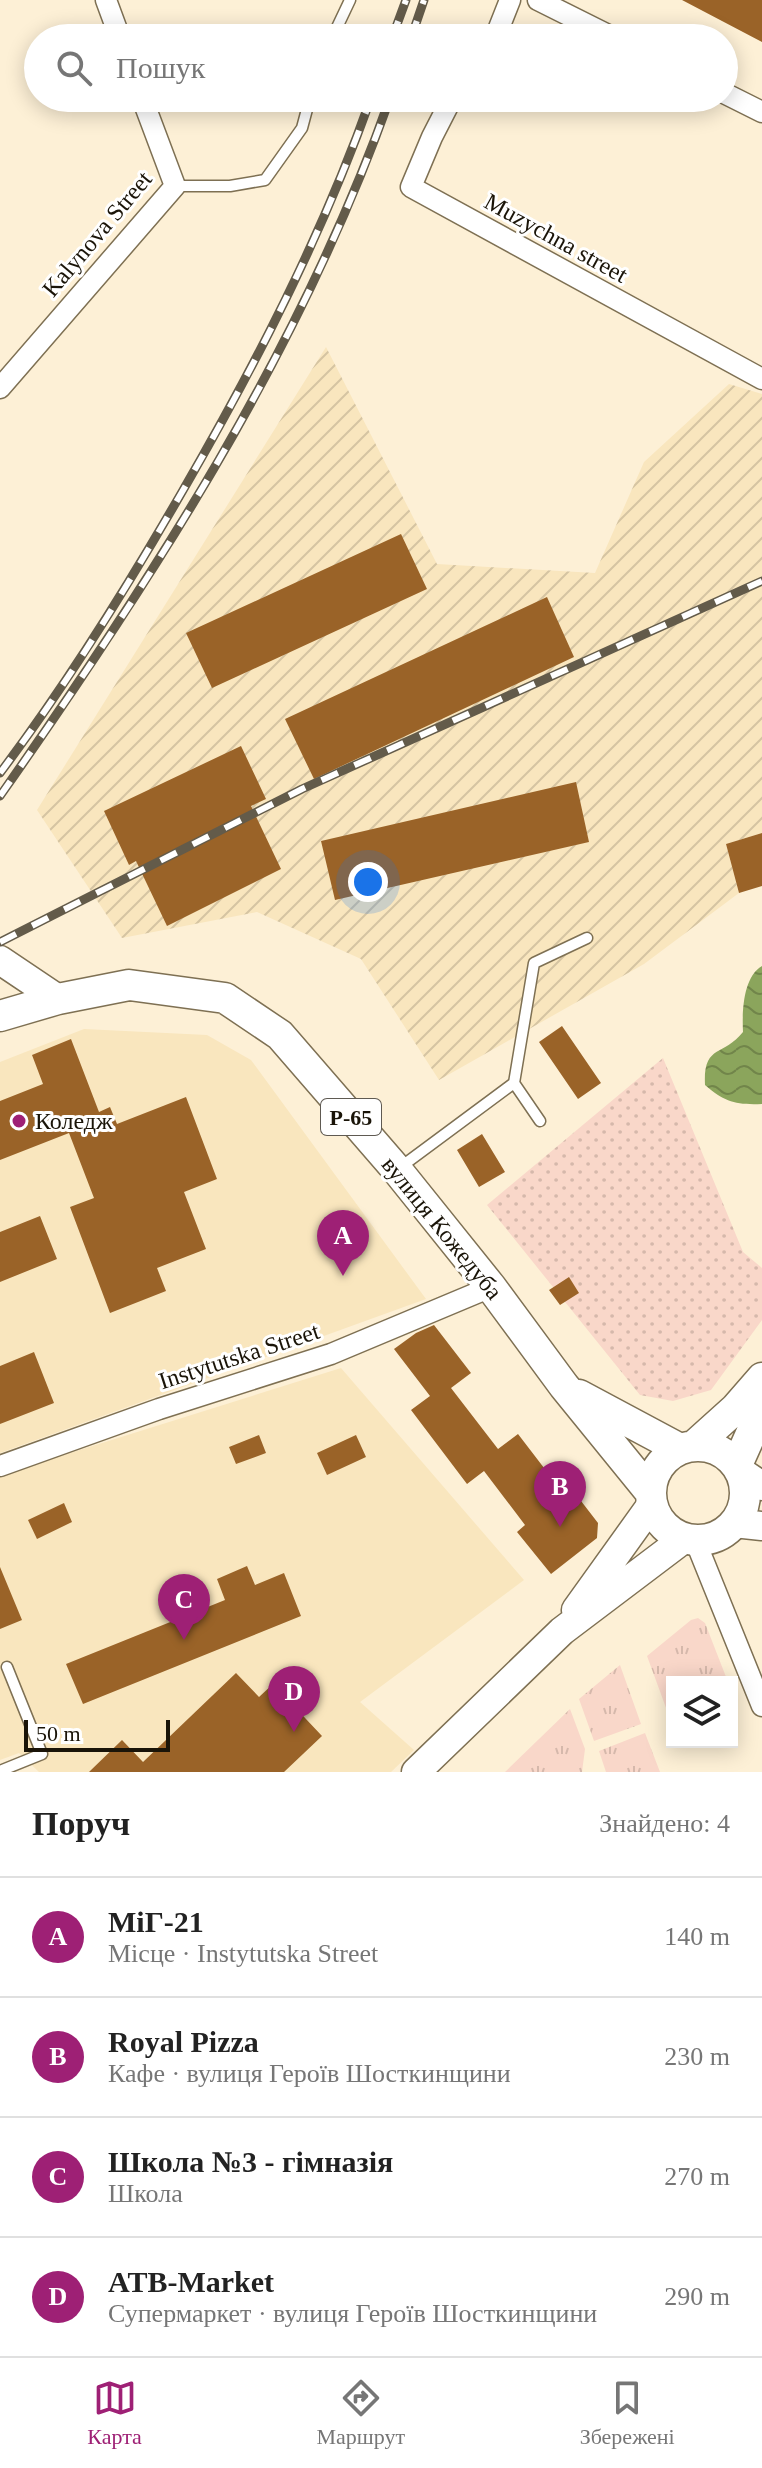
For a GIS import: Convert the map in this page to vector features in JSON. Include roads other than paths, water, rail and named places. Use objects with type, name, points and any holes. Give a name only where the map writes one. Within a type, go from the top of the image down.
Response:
[{"type":"main road","name":"вулиця Кожедуба","points":[[58,999],[129,985],[225,998],[280,1035],[397,1170],[652,1498]]},
{"type":"main road","name":"Р-65","points":[[0,1016],[58,999]]},
{"type":"main road","points":[[652,1498],[659,1467],[735,1409],[762,1378]]},
{"type":"main road","name":"вулиця Кожедуба","points":[[564,1386],[688,1447]]},
{"type":"main road","points":[[690,1539],[716,1536],[748,1525],[742,1512],[762,1409]]},
{"type":"main road","name":"Р-65","points":[[688,1447],[719,1450],[747,1474]]},
{"type":"main road","name":"Р-65","points":[[652,1498],[656,1513],[668,1529],[690,1539]]},
{"type":"street","points":[[106,0],[115,24]]},
{"type":"street","points":[[501,24],[510,0]]},
{"type":"street","points":[[538,0],[586,24]]},
{"type":"street","points":[[738,100],[762,112]]},
{"type":"street","name":"Kalynova Street","points":[[0,388],[175,186],[147,112]]},
{"type":"street","name":"Muzychna street","points":[[445,112],[411,187],[652,322],[762,379]]},
{"type":"street","points":[[0,960],[58,999]]},
{"type":"street","name":"Instytutska Street","points":[[0,1466],[159,1409],[331,1354],[491,1287]]},
{"type":"street","points":[[562,1631],[652,1498]]},
{"type":"street","points":[[416,1772],[562,1631],[690,1539],[762,1706]]},
{"type":"lane","points":[[339,24],[350,0]]},
{"type":"lane","points":[[175,186],[230,186],[265,180],[302,128],[306,112]]},
{"type":"lane","points":[[540,1121],[514,1083],[534,963],[587,938]]},
{"type":"lane","points":[[397,1170],[514,1083]]},
{"type":"lane","points":[[0,1771],[42,1754],[7,1667]]},
{"type":"water","points":[[762,966],[762,1104],[737,1103],[705,1085],[705,1072],[711,1057],[743,1032],[747,986]]},
{"type":"railway","points":[[397,24],[406,0]]},
{"type":"railway","points":[[416,24],[424,0]]},
{"type":"railway","points":[[0,773],[72,671],[117,600],[235,397],[309,250],[366,112]]},
{"type":"railway","points":[[0,796],[113,630],[219,460],[313,283],[385,112]]},
{"type":"railway","points":[[0,942],[302,789],[762,581]]},
{"type":"place","name":"Коледж","points":[[19,1121]]},
{"type":"place","name":"МіГ-21","points":[[343,1276]]},
{"type":"place","name":"Royal Pizza","points":[[560,1527]]},
{"type":"place","name":"Школа №3 - гімназія","points":[[184,1640]]},
{"type":"place","name":"ATB-Market","points":[[294,1732]]}]
